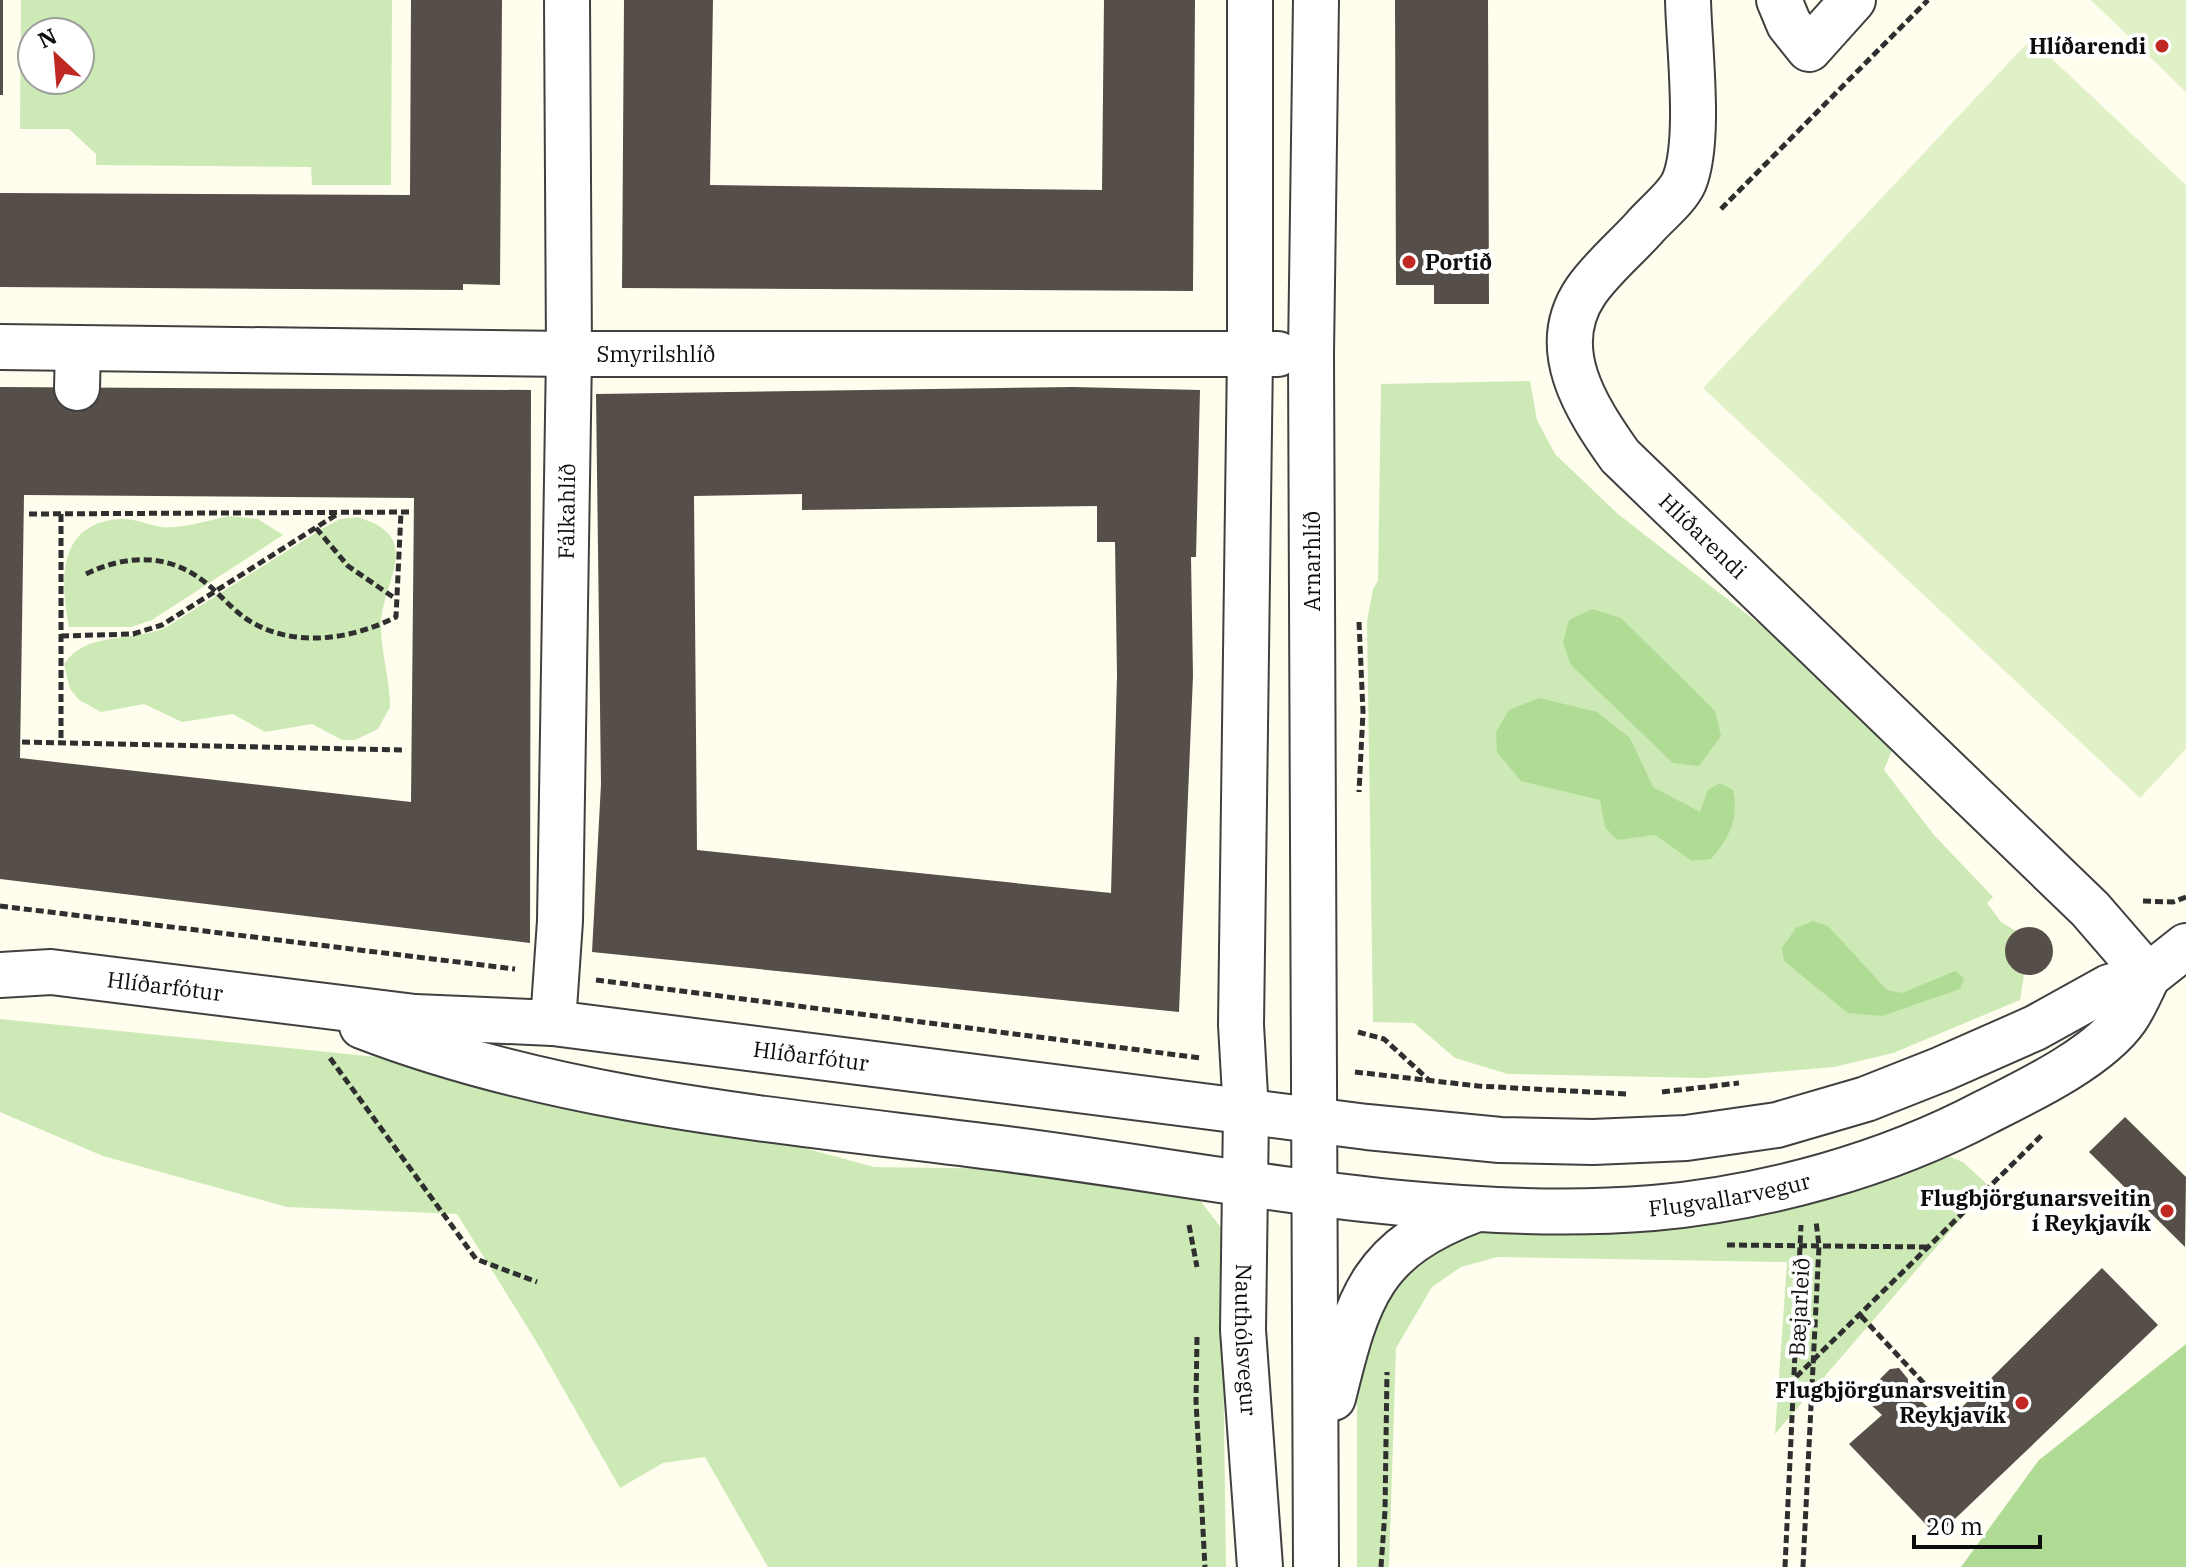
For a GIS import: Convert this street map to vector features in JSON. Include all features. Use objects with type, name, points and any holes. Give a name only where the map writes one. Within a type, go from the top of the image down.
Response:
[{"type":"street","name":"Fálkahlíð","points":[[553,1023],[560,921],[569,354],[567,0]]},
{"type":"street","points":[[1246,1113],[1241,1025],[1250,355],[1250,0]]},
{"type":"street","name":"Arnarhlíð","points":[[1315,1121],[1311,354],[1316,0]]},
{"type":"street","name":"Hlíðarendi","points":[[1688,0],[1691,145],[1683,184],[1587,290],[1574,310],[1568,332],[1569,350],[1580,390],[1594,419],[1620,456],[2100,919],[2148,976]]},
{"type":"street","points":[[1779,0],[1789,24],[1809,49],[1853,0]]},
{"type":"street","name":"Smyrilshlíð","points":[[0,347],[78,368],[569,354],[1311,354]]},
{"type":"street","name":"Flugvallarvegur","points":[[1315,1121],[1500,1140],[1593,1142],[1686,1138],[1777,1125],[1866,1099],[1942,1069],[2035,1028],[2109,987],[2148,976],[2186,946]]},
{"type":"street","name":"Hlíðarfótur","points":[[7,970],[415,1017],[553,1023],[1315,1121]]},
{"type":"street","name":"Flugvallarvegur","points":[[1245,1181],[1480,1208],[1654,1207],[1791,1183],[1869,1162],[1968,1122],[2052,1076],[2100,1043],[2125,1020],[2148,976]]},
{"type":"street","name":"Hlíðarfótur","points":[[299,1004],[422,1049],[587,1090],[775,1121],[1245,1181]]},
{"type":"street","name":"Nauthólsvegur","points":[[1246,1113],[1243,1330],[1260,1567]]},
{"type":"street","points":[[1315,1121],[1316,1567]]},
{"type":"street","points":[[1316,1467],[1350,1327],[1370,1282],[1421,1234],[1440,1223],[1480,1208]]},
{"type":"path","points":[[1714,215],[1928,0]]},
{"type":"path","points":[[61,636],[133,634],[162,625],[340,512]]},
{"type":"path","points":[[29,514],[405,512],[396,617],[353,634],[313,637],[271,632],[251,622],[187,570],[145,558],[104,565],[86,574]]},
{"type":"path","points":[[61,514],[61,742]]},
{"type":"path","points":[[316,528],[348,566],[396,599]]},
{"type":"path","points":[[22,742],[406,750]]},
{"type":"path","points":[[2130,898],[2173,902],[2186,897]]},
{"type":"path","points":[[299,1004],[476,1259],[537,1282]]},
{"type":"path","points":[[1358,1032],[1384,1039],[1431,1082]]},
{"type":"path","points":[[1349,1071],[1431,1082],[1642,1095]]},
{"type":"path","points":[[1658,1093],[1751,1082]]},
{"type":"path","points":[[1796,1377],[2054,1123]]},
{"type":"path","name":"Bæjarleið","points":[[1803,1567],[1819,1246],[1816,1216]]},
{"type":"path","name":"Bæjarleið","points":[[1785,1567],[1803,1246],[1800,1221]]},
{"type":"path","points":[[1189,1225],[1195,1242],[1197,1283]]},
{"type":"path","points":[[1803,1246],[1930,1247]]},
{"type":"path","points":[[1861,1316],[1946,1407]]},
{"type":"path","points":[[1197,1327],[1196,1401],[1205,1567]]},
{"type":"path","points":[[1381,1567],[1387,1362]]},
{"type":"green space","points":[[21,0],[392,0],[391,185],[312,185],[311,167],[96,165],[96,154],[69,129],[20,129],[20,96],[96,96],[96,16],[21,16]]},
{"type":"green space","name":"Hlíðarendi","points":[[2091,0],[2186,0],[2186,92]]},
{"type":"green space","points":[[2031,39],[2186,185],[2186,749],[2140,798],[1703,388]]},
{"type":"green space","points":[[1530,381],[1537,420],[1555,454],[1618,514],[1771,633],[1892,750],[1884,770],[1934,835],[1993,897],[1987,903],[2001,922],[2016,931],[2008,943],[2006,956],[2012,967],[2024,975],[2020,1000],[1893,1053],[1834,1067],[1705,1078],[1508,1074],[1455,1058],[1414,1023],[1373,1022],[1367,621],[1373,589],[1378,581],[1381,384]]},
{"type":"green space","points":[[229,516],[258,519],[283,535],[152,620],[131,627],[69,627],[65,574],[74,543],[84,531],[99,523],[120,519],[170,527]]},
{"type":"green space","points":[[357,517],[378,526],[390,536],[395,548],[395,562],[381,626],[390,707],[378,729],[355,740],[342,740],[312,724],[265,732],[233,714],[182,722],[144,704],[101,712],[79,700],[70,689],[64,664],[84,646],[165,628],[325,527],[340,519]]},
{"type":"green space","points":[[1592,609],[1621,618],[1715,711],[1721,736],[1699,766],[1673,763],[1571,665],[1563,643],[1569,620]]},
{"type":"green space","points":[[1539,698],[1597,712],[1630,738],[1653,787],[1700,812],[1708,790],[1720,783],[1733,790],[1734,819],[1723,843],[1711,859],[1692,861],[1655,835],[1617,840],[1605,827],[1600,800],[1521,781],[1497,752],[1496,732],[1509,710]]},
{"type":"green space","points":[[1813,921],[1828,926],[1887,990],[1902,993],[1955,971],[1964,978],[1960,989],[1882,1016],[1848,1013],[1784,961],[1782,948],[1796,928]]},
{"type":"green space","points":[[0,1019],[377,1057],[767,1138],[874,1167],[1095,1170],[1185,1181],[1229,1238],[1223,1349],[1226,1567],[768,1567],[705,1457],[663,1463],[620,1488],[536,1341],[457,1214],[287,1207],[103,1156],[0,1112]]},
{"type":"green space","points":[[1940,1153],[1963,1162],[1989,1186],[1775,1434],[1787,1262],[1497,1257],[1461,1267],[1432,1287],[1396,1348],[1389,1567],[1357,1567],[1357,1389],[1388,1290],[1399,1269],[1474,1228]]},
{"type":"green space","points":[[2186,1344],[2186,1567],[1961,1567],[2039,1460]]},
{"type":"building","points":[[0,0],[3,0],[3,95],[0,95]]},
{"type":"building","points":[[411,0],[502,0],[500,285],[463,284],[463,290],[0,287],[0,193],[410,195]]},
{"type":"building","points":[[624,0],[713,0],[710,185],[1102,190],[1104,0],[1195,0],[1193,291],[622,288]]},
{"type":"building","points":[[1395,0],[1488,0],[1489,304],[1434,304],[1434,285],[1396,285]]},
{"type":"building","points":[[0,387],[531,390],[530,943],[0,879]],"holes":[[[24,495],[414,498],[411,802],[20,758]]]},
{"type":"building","points":[[1073,387],[1200,390],[1196,557],[1191,557],[1193,676],[1179,1012],[592,952],[601,784],[596,394]],"holes":[[[802,494],[802,510],[1097,506],[1097,542],[1115,542],[1117,676],[1111,893],[697,850],[694,496]]]},
{"type":"building","points":[[2029,927],[2046,934],[2053,951],[2046,968],[2029,975],[2012,968],[2005,951],[2012,934]]},
{"type":"building","name":"Flugbjörgunarsveitin í Reykjavík","points":[[2125,1117],[2186,1177],[2185,1247],[2089,1152]]},
{"type":"building","name":"Flugbjörgunarsveitin Reykjavík","points":[[2102,1268],[2158,1325],[1937,1536],[1849,1444],[1882,1415],[1866,1400],[1867,1392],[1890,1369],[1899,1368],[1908,1379],[1908,1388],[1945,1424]]},
{"type":"place","name":"Hlíðarendi","points":[[2162,46]]},
{"type":"place","name":"Portið","points":[[1409,262]]},
{"type":"place","name":"Flugbjörgunarsveitin í Reykjavík","points":[[2167,1211]]},
{"type":"place","name":"Flugbjörgunarsveitin Reykjavík","points":[[2022,1403]]}]
